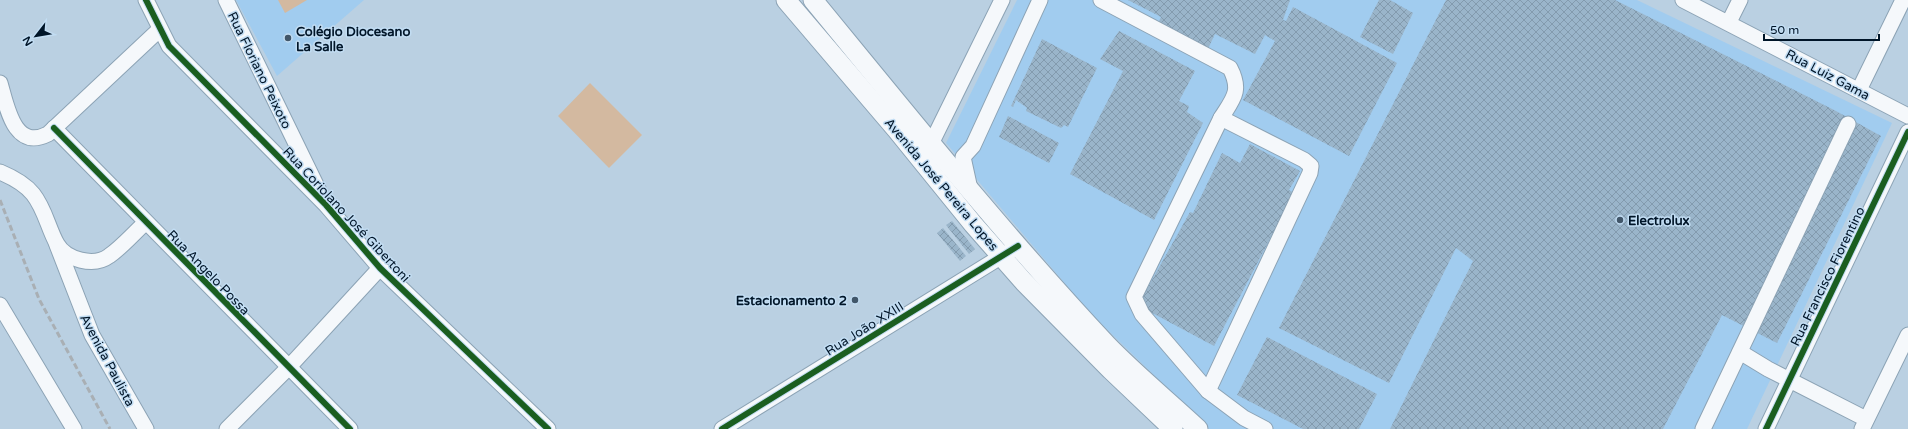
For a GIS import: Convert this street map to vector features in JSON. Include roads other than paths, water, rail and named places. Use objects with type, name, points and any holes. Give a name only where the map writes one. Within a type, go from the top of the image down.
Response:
[{"type":"main road","name":"Avenida José Pereira Lopes","points":[[786,0],[924,149]]},
{"type":"main road","name":"Avenida José Pereira Lopes","points":[[813,0],[924,149],[964,199],[1002,256],[1024,282],[1111,370],[1173,429]]},
{"type":"main road","name":"Avenida José Pereira Lopes","points":[[964,199],[1018,246],[1108,346],[1198,429]]},
{"type":"street","name":"Rua Coriolano José Gibertoni","points":[[146,0],[169,46],[326,205],[380,268],[548,429]]},
{"type":"street","name":"Rua Floriano Peixoto","points":[[226,0],[326,205]]},
{"type":"street","points":[[924,149],[1002,0]]},
{"type":"street","points":[[964,199],[963,157],[972,146],[1040,0]]},
{"type":"street","points":[[1101,0],[1230,68],[1236,80],[1235,95],[1221,118],[1134,297],[1142,314],[1208,391],[1244,418],[1265,429]]},
{"type":"street","name":"Rua Luiz Gama","points":[[1683,0],[1729,22],[1908,116]]},
{"type":"street","points":[[1729,22],[1740,0]]},
{"type":"street","points":[[1859,90],[1904,0]]},
{"type":"street","points":[[0,83],[11,118],[23,134],[31,139],[40,138],[54,128],[160,29]]},
{"type":"street","points":[[1208,391],[1310,173],[1311,166],[1304,160],[1221,118]]},
{"type":"street","points":[[1703,429],[1848,124]]},
{"type":"street","name":"Rua Angelo Possa","points":[[54,128],[145,223],[350,429]]},
{"type":"street","name":"Rua Francisco Fiorentino","points":[[1766,429],[1908,132]]},
{"type":"street","name":"Avenida Paulista","points":[[0,172],[13,177],[32,192],[42,207],[92,336],[146,429]]},
{"type":"street","points":[[57,245],[73,258],[95,261],[103,259],[109,256],[145,223]]},
{"type":"street","name":"Rua João XXIII","points":[[722,429],[1018,246]]},
{"type":"street","points":[[227,429],[288,368],[380,268]]},
{"type":"street","points":[[0,305],[74,429]]},
{"type":"street","points":[[1740,352],[1864,424],[1908,335]]},
{"type":"railway","points":[[0,200],[39,299],[110,429]]},
{"type":"place","name":"Colégio Diocesano La Salle","points":[[288,38]]},
{"type":"place","name":"Electrolux","points":[[1620,220]]},
{"type":"place","name":"Estacionamento 2","points":[[855,300]]}]
